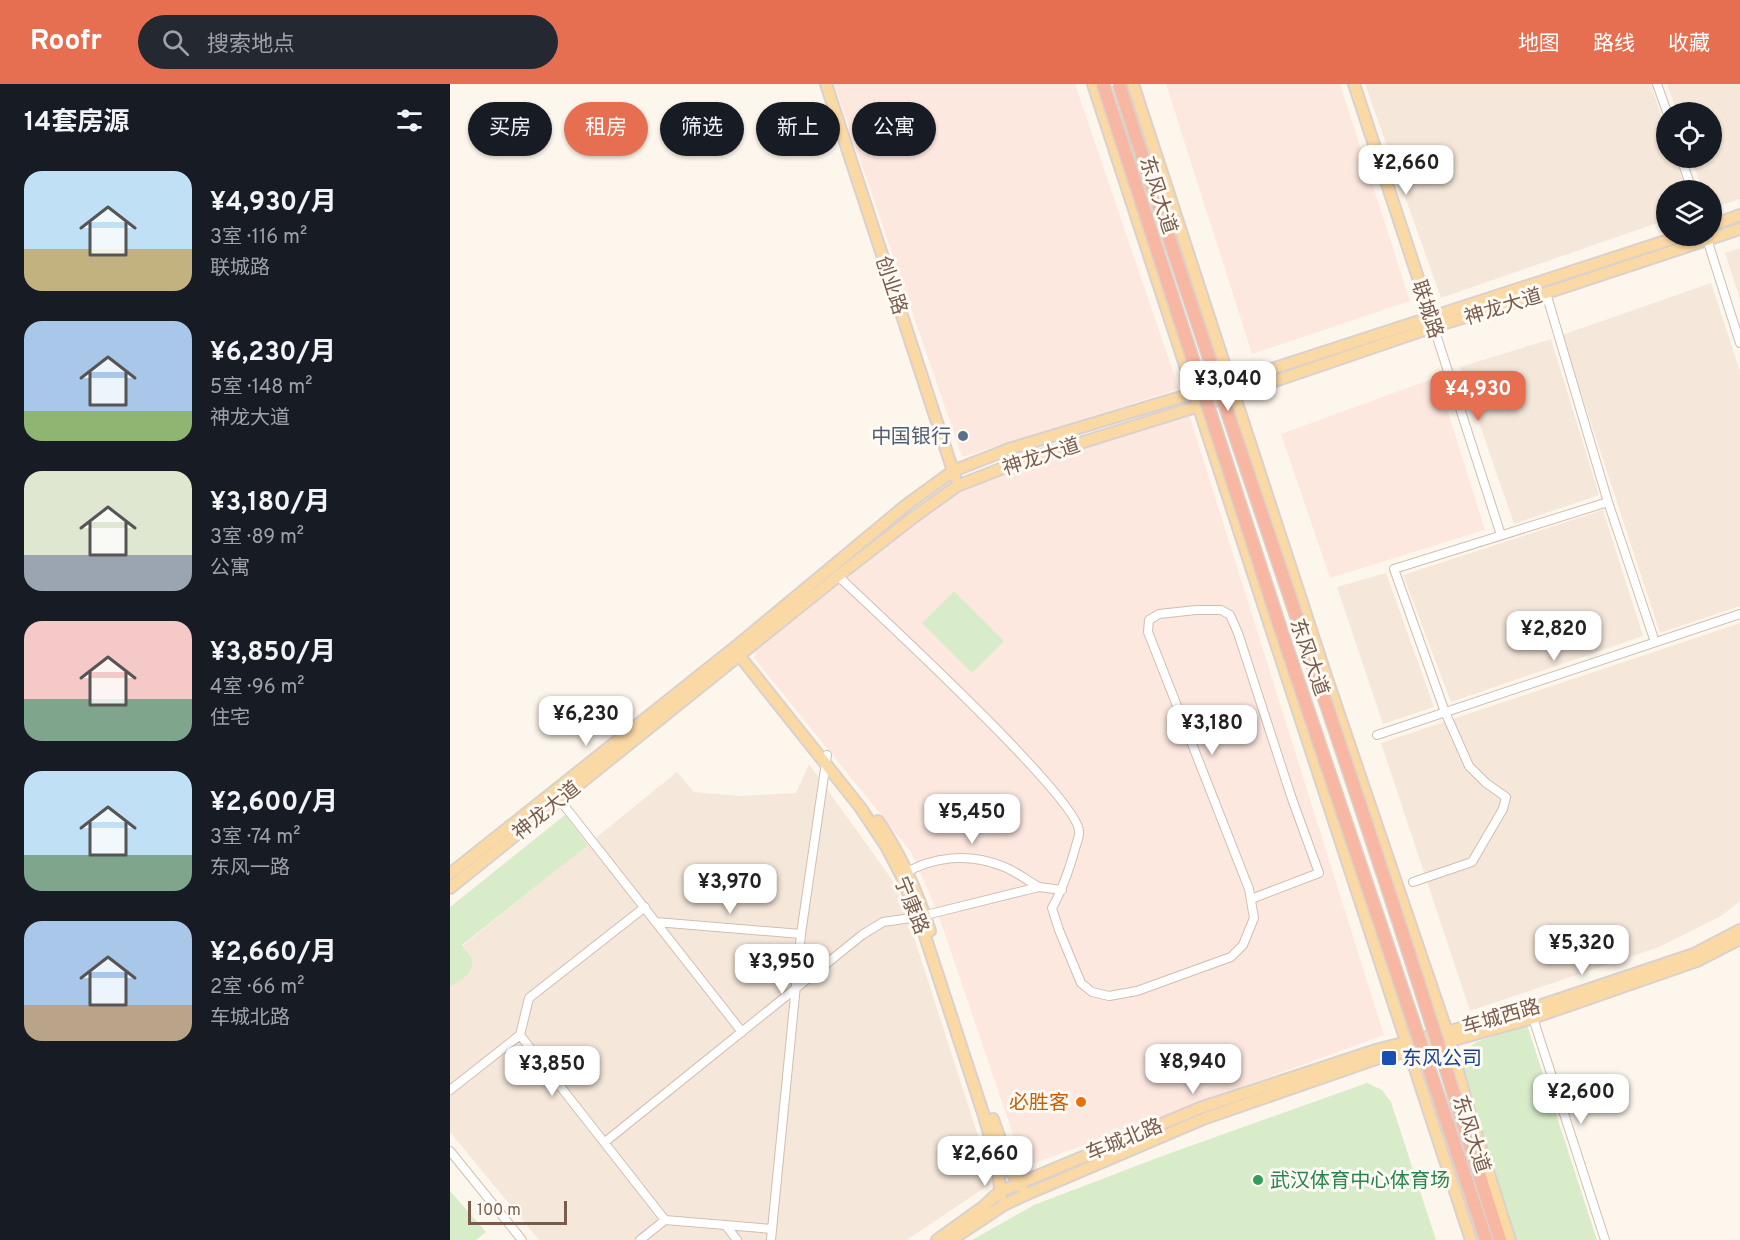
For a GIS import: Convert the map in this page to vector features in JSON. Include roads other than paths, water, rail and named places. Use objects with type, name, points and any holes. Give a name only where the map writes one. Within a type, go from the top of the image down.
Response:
[{"type":"highway","name":"东风大道","points":[[1104,84],[1281,630],[1486,1240]]},
{"type":"highway","name":"东风大道","points":[[1119,84],[1298,615],[1435,1032],[1500,1240]]},
{"type":"main road","name":"创业路","points":[[826,84],[957,486]]},
{"type":"main road","points":[[1093,84],[1471,1240]]},
{"type":"main road","points":[[1133,84],[1234,395],[1448,1036],[1510,1240]]},
{"type":"main road","name":"联城路","points":[[1354,84],[1432,322]]},
{"type":"main road","points":[[1722,221],[1740,215]]},
{"type":"main road","name":"神龙大道","points":[[1722,234],[1740,229]]},
{"type":"main road","name":"神龙大道","points":[[450,874],[739,650],[957,486],[1016,463],[1234,395],[1432,322],[1656,245]]},
{"type":"main road","name":"神龙大道","points":[[450,888],[739,650],[905,506],[953,471],[1009,449],[1432,322],[1546,293],[1684,246]]},
{"type":"main road","name":"宁康路","points":[[739,650],[826,759],[904,873],[921,916],[984,1116],[999,1171],[999,1192],[1004,1205]]},
{"type":"main road","points":[[921,916],[1005,1157],[1025,1195]]},
{"type":"main road","name":"车城西路","points":[[1431,1041],[1694,954],[1740,930]]},
{"type":"main road","name":"车城西路","points":[[1448,1036],[1533,1018],[1697,961],[1740,939]]},
{"type":"main road","name":"车城北路","points":[[937,1240],[983,1207],[999,1192],[1200,1108],[1376,1050],[1431,1041]]},
{"type":"main road","name":"车城北路","points":[[951,1240],[1004,1205],[1203,1119],[1379,1058],[1407,1046]]},
{"type":"street","points":[[1658,84],[1664,102]]},
{"type":"street","points":[[1709,246],[1740,344]]},
{"type":"street","points":[[1546,293],[1608,502],[1655,642]]},
{"type":"street","name":"联城路","points":[[1432,322],[1501,535]]},
{"type":"street","points":[[1413,882],[1472,861],[1503,809],[1506,797],[1486,783],[1469,766],[1445,712],[1394,569],[1608,502]]},
{"type":"street","points":[[838,576],[1027,762],[1072,814],[1080,831],[1068,878],[1052,908],[1073,968],[1081,983],[1092,992],[1109,996],[1137,991],[1231,957],[1243,945],[1254,918],[1251,899],[1216,802],[1148,632],[1149,620],[1159,614],[1221,610],[1230,615],[1319,873],[1251,899]]},
{"type":"street","points":[[1377,735],[1740,614]]},
{"type":"street","points":[[771,1240],[801,934],[826,759]]},
{"type":"street","points":[[560,799],[742,1032]]},
{"type":"street","points":[[904,873],[948,857],[962,857],[1002,865],[1039,887]]},
{"type":"street","points":[[605,1142],[862,935],[883,922],[921,916],[1039,887],[1062,890]]},
{"type":"street","points":[[450,1090],[519,1035],[529,998],[645,907]]},
{"type":"street","points":[[656,922],[801,934]]},
{"type":"street","points":[[1533,1018],[1605,1240]]},
{"type":"street","points":[[519,1035],[665,1220]]},
{"type":"street","points":[[450,1151],[522,1240]]},
{"type":"street","points":[[640,1240],[665,1220],[772,1229]]},
{"type":"street","points":[[727,1227],[737,1240]]},
{"type":"place","name":"中国银行","points":[[963,436]]},
{"type":"place","name":"东风公司","points":[[1389,1058]]},
{"type":"place","name":"必胜客","points":[[1081,1102]]},
{"type":"place","name":"武汉体育中心体育场","points":[[1258,1180]]}]
